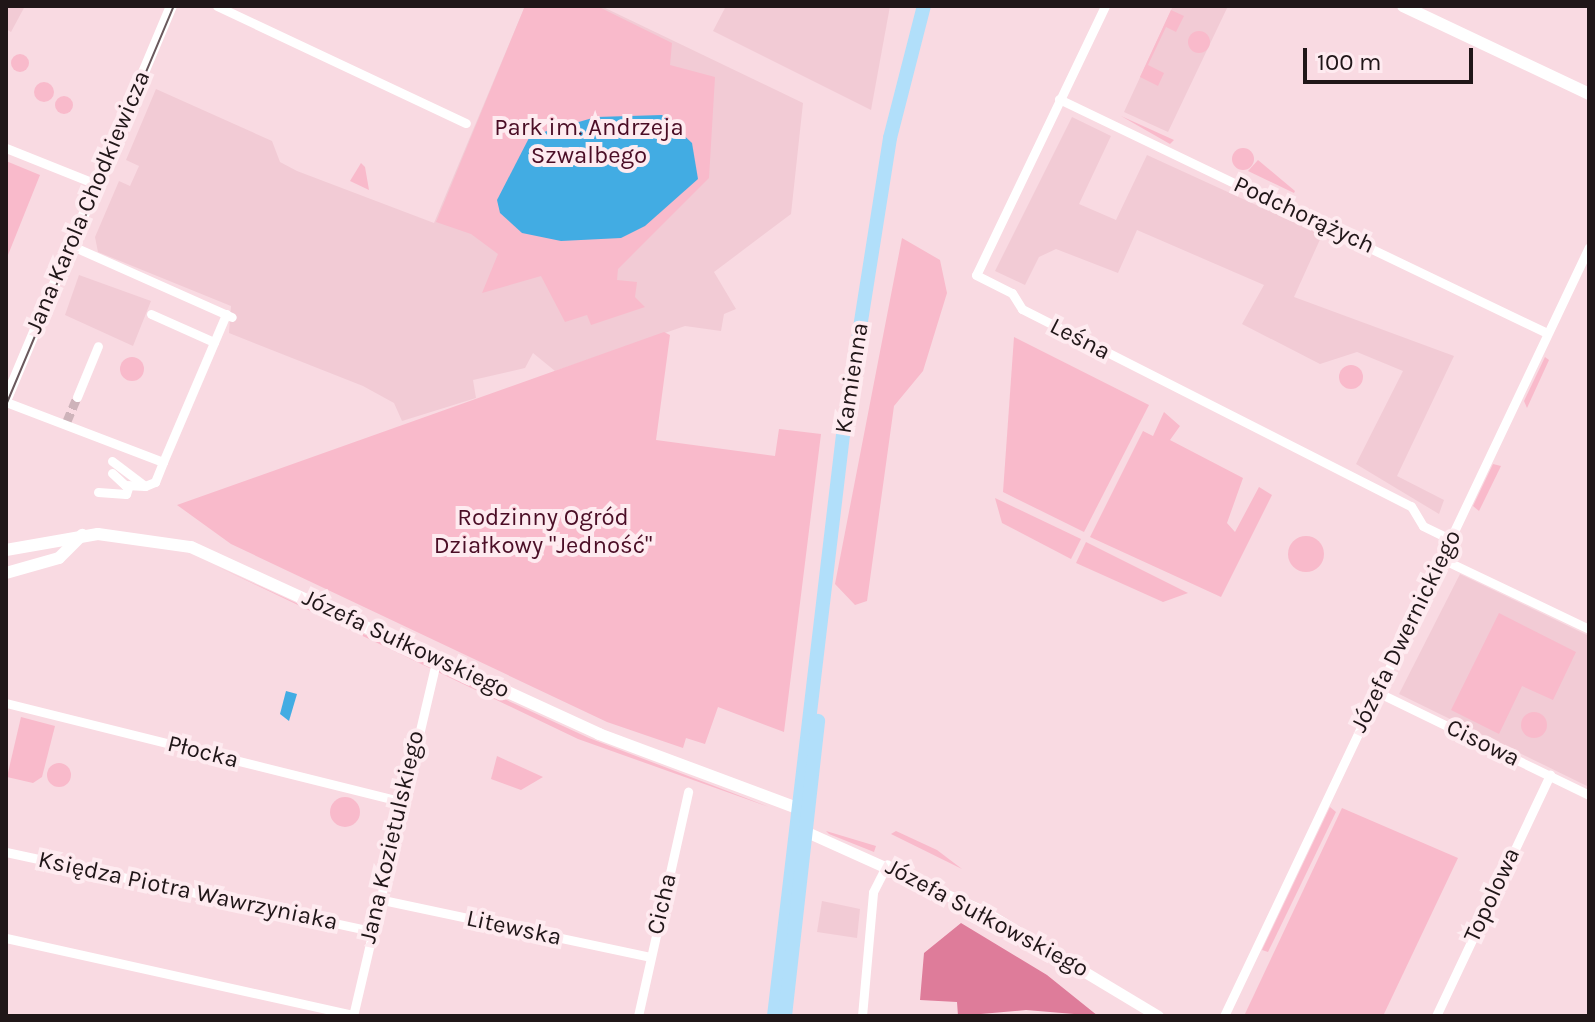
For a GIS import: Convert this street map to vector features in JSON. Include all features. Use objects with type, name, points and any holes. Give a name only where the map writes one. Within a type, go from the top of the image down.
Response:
[{"type":"main road","name":"Kamienna","points":[[805,810],[843,435],[915,6]]},
{"type":"main road","name":"Kamienna","points":[[903,78],[924,6]]},
{"type":"main road","points":[[1403,6],[1589,94]]},
{"type":"main road","points":[[6,573],[59,558],[82,535]]},
{"type":"main road","name":"Józefa Sułkowskiego","points":[[7,550],[82,535],[191,547],[599,734],[805,810]]},
{"type":"main road","points":[[774,1016],[794,828],[805,810]]},
{"type":"main road","points":[[785,1016],[809,833],[805,810]]},
{"type":"main road","points":[[794,828],[809,833]]},
{"type":"street","name":"Jana Karola Chodkiewicza","points":[[6,400],[171,6]]},
{"type":"street","points":[[217,6],[466,123]]},
{"type":"street","name":"Leśna","points":[[1105,6],[976,275],[1012,293],[1022,309],[1411,506],[1423,526],[1450,539]]},
{"type":"street","name":"Podchorążych","points":[[1059,99],[1547,333]]},
{"type":"street","points":[[6,148],[96,184]]},
{"type":"street","points":[[70,245],[229,315],[214,342],[155,482],[145,486],[129,485],[112,473]]},
{"type":"street","name":"Józefa Dwernickiego","points":[[1224,1016],[1589,247]]},
{"type":"street","points":[[151,314],[214,342]]},
{"type":"street","points":[[77,397],[98,346]]},
{"type":"street","points":[[6,400],[163,462]]},
{"type":"street","points":[[112,461],[145,486]]},
{"type":"street","points":[[98,492],[126,494],[129,485]]},
{"type":"street","points":[[1440,558],[1589,629]]},
{"type":"street","name":"Jana Kozietulskiego","points":[[353,1015],[399,801],[437,659]]},
{"type":"street","name":"Cisowa","points":[[1377,692],[1589,795]]},
{"type":"street","name":"Płocka","points":[[6,703],[399,801]]},
{"type":"street","name":"Topolowa","points":[[1436,1016],[1550,775]]},
{"type":"street","name":"Cicha","points":[[638,1016],[688,792]]},
{"type":"street","name":"Józefa Sułkowskiego","points":[[809,833],[887,864],[1070,957],[1158,1016]]},
{"type":"street","name":"Księdza Piotra Wawrzyniaka","points":[[6,852],[370,931]]},
{"type":"street","points":[[862,1016],[873,892],[887,864]]},
{"type":"street","name":"Litewska","points":[[378,899],[650,957]]},
{"type":"street","points":[[6,938],[353,1015]]},
{"type":"shaded area","points":[[6,6],[25,6],[11,32],[6,29]]},
{"type":"shaded area","points":[[525,6],[601,6],[803,103],[791,214],[714,272],[736,309],[724,314],[721,331],[685,326],[555,371],[533,353],[525,368],[473,380],[476,398],[402,421],[394,403],[363,386],[229,333],[231,306],[98,252],[95,237],[119,181],[130,186],[139,166],[126,160],[156,89],[272,141],[280,162],[297,171],[434,223]]},
{"type":"shaded area","points":[[726,6],[890,6],[871,110],[713,31]]},
{"type":"shaded area","points":[[1173,6],[1228,6],[1168,132],[1124,112]]},
{"type":"shaded area","points":[[1072,117],[1111,136],[1079,204],[1116,220],[1147,155],[1322,235],[1294,297],[1454,356],[1397,476],[1444,500],[1439,514],[1356,464],[1403,371],[1357,352],[1320,364],[1242,324],[1264,285],[1137,230],[1118,273],[1056,249],[1039,257],[1025,285],[995,271]]},
{"type":"shaded area","points":[[79,275],[151,301],[133,346],[65,315]]},
{"type":"shaded area","points":[[1460,574],[1589,636],[1589,787],[1399,694]]},
{"type":"shaded area","points":[[822,901],[860,909],[857,938],[817,932]]},
{"type":"shaded area","points":[[961,923],[1047,975],[1098,1016],[1026,1010],[958,1016],[957,1002],[920,1000],[924,953]]},
{"type":"green space","name":"Park im. Andrzeja Szwalbego","points":[[525,6],[597,6],[672,43],[670,65],[715,77],[709,178],[618,269],[617,280],[637,282],[635,297],[645,307],[591,325],[587,315],[565,322],[541,276],[482,293],[498,254],[471,234],[436,222]]},
{"type":"green space","points":[[1171,10],[1184,16],[1176,32],[1166,27],[1148,65],[1164,73],[1158,86],[1140,77]]},
{"type":"green space","points":[[1195,31],[1203,31],[1210,42],[1203,53],[1195,53],[1188,46],[1188,38]]},
{"type":"green space","points":[[20,54],[29,63],[20,72],[11,63]]},
{"type":"green space","points":[[44,82],[51,85],[54,92],[51,99],[44,102],[37,99],[34,92],[37,85]]},
{"type":"green space","points":[[64,96],[73,105],[64,114],[55,105]]},
{"type":"green space","points":[[1121,116],[1174,140],[1170,144]]},
{"type":"green space","points":[[1243,148],[1254,159],[1243,170],[1232,159]]},
{"type":"green space","points":[[1258,160],[1295,191],[1294,193],[1248,171]]},
{"type":"green space","points":[[6,161],[40,175],[6,260]]},
{"type":"green space","points":[[361,163],[365,167],[369,190],[350,181]]},
{"type":"green space","points":[[902,238],[940,260],[947,293],[923,371],[894,406],[867,601],[855,605],[835,584]]},
{"type":"green space","name":"Rodzinny Ogród Działkowy \"Jedność\"","points":[[664,332],[670,335],[656,440],[775,456],[779,429],[821,434],[784,732],[718,707],[705,744],[686,738],[683,748],[607,722],[231,544],[177,505]]},
{"type":"green space","points":[[1014,337],[1149,405],[1084,532],[1003,492]]},
{"type":"green space","points":[[132,357],[141,360],[144,369],[141,378],[132,381],[123,378],[120,369],[123,360]]},
{"type":"green space","points":[[1545,357],[1549,360],[1527,408],[1524,401]]},
{"type":"green space","points":[[1351,365],[1359,369],[1363,377],[1359,385],[1351,389],[1343,385],[1339,377],[1343,369]]},
{"type":"green space","points":[[1164,412],[1180,426],[1170,440],[1243,478],[1227,523],[1235,532],[1259,487],[1272,495],[1221,597],[1090,537],[1143,431],[1153,436]]},
{"type":"green space","points":[[1493,464],[1501,466],[1479,511],[1473,506]]},
{"type":"green space","points":[[995,498],[1081,539],[1071,559],[1002,523]]},
{"type":"green space","points":[[1306,536],[1319,541],[1324,554],[1319,567],[1306,572],[1293,567],[1288,554],[1293,541]]},
{"type":"green space","points":[[1086,542],[1188,593],[1163,602],[1076,563]]},
{"type":"green space","points":[[214,565],[589,738],[769,807],[578,739]]},
{"type":"green space","points":[[1499,613],[1576,652],[1553,700],[1522,686],[1499,734],[1451,710]]},
{"type":"green space","points":[[1534,712],[1543,716],[1547,725],[1543,734],[1534,738],[1525,734],[1521,725],[1525,716]]},
{"type":"green space","points":[[21,717],[55,726],[42,777],[33,783],[7,777]]},
{"type":"green space","points":[[497,756],[543,777],[521,790],[491,779]]},
{"type":"green space","points":[[59,763],[70,770],[71,775],[64,786],[59,787],[48,780],[47,775],[54,764]]},
{"type":"green space","points":[[345,797],[356,801],[360,812],[356,823],[345,827],[334,823],[330,812],[334,801]]},
{"type":"green space","points":[[1330,807],[1336,812],[1268,952],[1262,950]]},
{"type":"green space","points":[[1342,808],[1458,858],[1383,1016],[1244,1016]]},
{"type":"green space","points":[[826,831],[876,846],[874,852],[829,834]]},
{"type":"green space","points":[[896,831],[937,850],[962,869],[891,834]]},
{"type":"water","points":[[662,115],[692,143],[698,179],[645,226],[621,238],[561,241],[522,233],[500,213],[497,200],[530,136],[596,117]]},
{"type":"water","points":[[286,691],[297,694],[289,721],[280,714]]},
{"type":"tunnel","points":[[67,421],[77,397]]},
{"type":"tram line","points":[[6,405],[174,6]]}]
